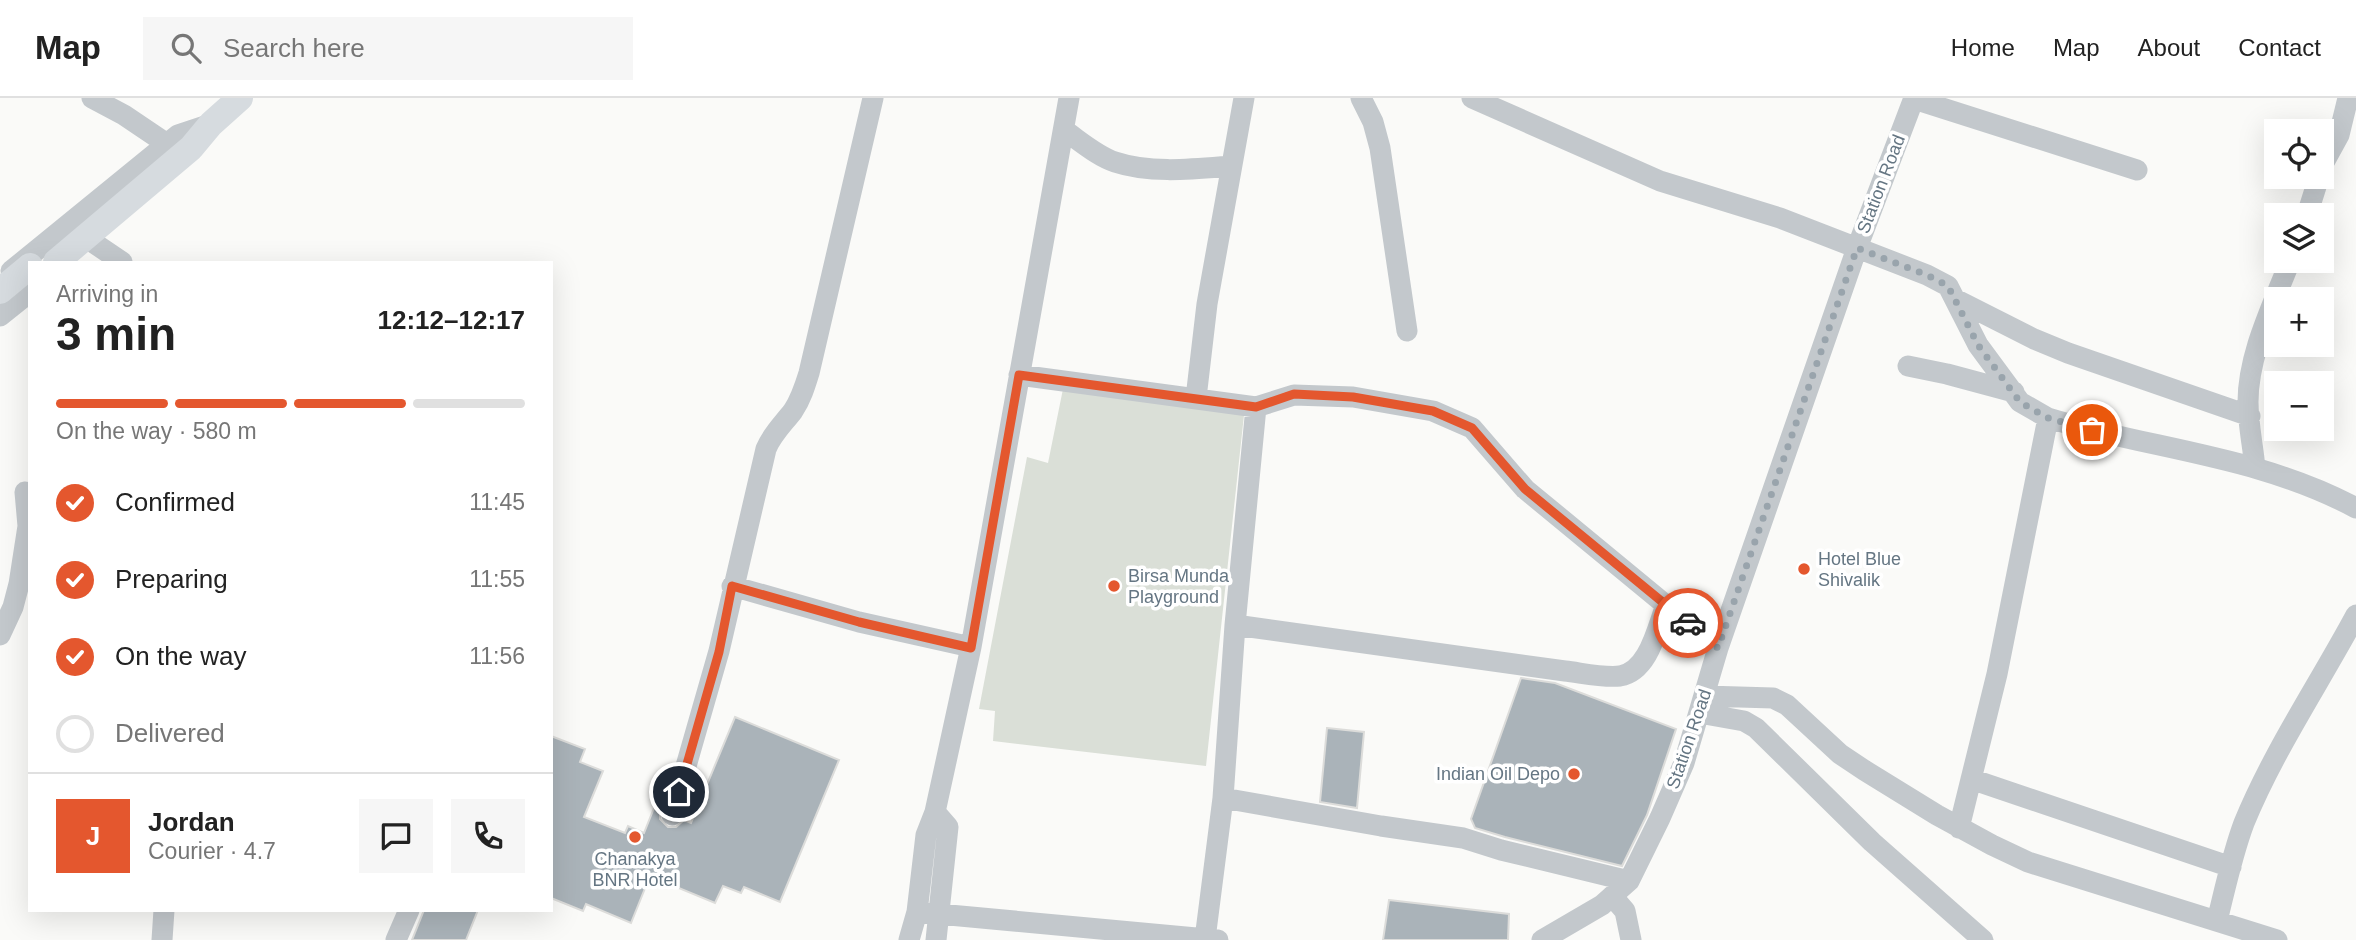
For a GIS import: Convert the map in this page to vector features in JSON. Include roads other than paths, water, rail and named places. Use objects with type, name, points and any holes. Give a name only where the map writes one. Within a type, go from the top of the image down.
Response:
[{"type":"main road","points":[[57,261],[191,148],[211,124],[240,98]]},
{"type":"main road","points":[[35,261],[184,138],[211,124]]},
{"type":"main road","points":[[0,291],[28,268]]},
{"type":"main road","points":[[0,309],[28,286]]},
{"type":"street","points":[[92,98],[124,115],[167,144]]},
{"type":"street","points":[[672,815],[719,652],[732,586],[766,449],[771,437],[801,397],[809,373],[873,98]]},
{"type":"street","points":[[909,940],[917,912],[926,835],[934,812],[971,648],[1069,98]]},
{"type":"street","points":[[1196,398],[1207,304],[1244,98]]},
{"type":"street","points":[[1362,98],[1373,122],[1380,148],[1407,331]]},
{"type":"street","points":[[1472,98],[1660,181],[1780,218],[1927,275],[1948,286],[1978,345],[2020,402],[2048,418],[2255,468],[2332,495],[2356,508]]},
{"type":"street","points":[[1914,98],[2137,170]]},
{"type":"street","name":"Station Road","points":[[1542,940],[1602,905],[1629,881],[1655,830],[1684,762],[1718,648],[1857,248],[1914,98]]},
{"type":"street","points":[[2334,144],[2339,135],[2348,98]]},
{"type":"street","points":[[0,280],[178,135],[211,124]]},
{"type":"street","points":[[66,261],[195,153],[211,124]]},
{"type":"street","points":[[1064,130],[1097,154],[1115,162],[1144,168],[1195,169],[1231,166]]},
{"type":"street","points":[[91,241],[121,261]]},
{"type":"street","points":[[2255,468],[2249,390],[2257,349],[2286,273]]},
{"type":"street","points":[[0,316],[28,294]]},
{"type":"street","points":[[1957,300],[2034,339],[2077,357],[2250,416]]},
{"type":"street","points":[[1908,366],[2014,392]]},
{"type":"street","points":[[1019,375],[1256,407],[1280,398],[1312,394],[1353,397],[1433,411],[1451,418],[1472,428],[1525,489],[1718,648]]},
{"type":"street","points":[[917,912],[1211,939],[1234,625],[1256,407]]},
{"type":"street","points":[[1959,828],[1999,661],[2048,418]]},
{"type":"street","points":[[0,635],[13,607],[28,538],[25,492]]},
{"type":"street","points":[[732,586],[859,622],[971,648]]},
{"type":"street","points":[[1234,625],[1565,671],[1620,676],[1633,671],[1644,661],[1666,605]]},
{"type":"street","points":[[2217,921],[2244,824],[2267,773],[2356,615]]},
{"type":"street","points":[[1702,704],[1773,698],[1787,705],[1840,754],[1892,788],[1959,828],[2028,862],[2277,940]]},
{"type":"street","points":[[1702,704],[1756,728],[1872,842],[1983,940]]},
{"type":"street","points":[[1971,779],[2231,867]]},
{"type":"street","points":[[1223,798],[1464,838],[1501,850],[1629,881]]},
{"type":"street","points":[[934,812],[948,827],[936,940]]},
{"type":"street","points":[[1612,896],[1625,911],[1631,940]]},
{"type":"street","points":[[162,940],[164,912]]},
{"type":"street","points":[[396,940],[409,912]]},
{"type":"place","name":"Hotel Blue Shivalik","points":[[1804,569]]},
{"type":"place","name":"Birsa Munda Playground","points":[[1114,586]]},
{"type":"place","name":"Indian Oil Depo","points":[[1574,774]]},
{"type":"place","name":"Chanakya BNR Hotel","points":[[635,837]]}]
